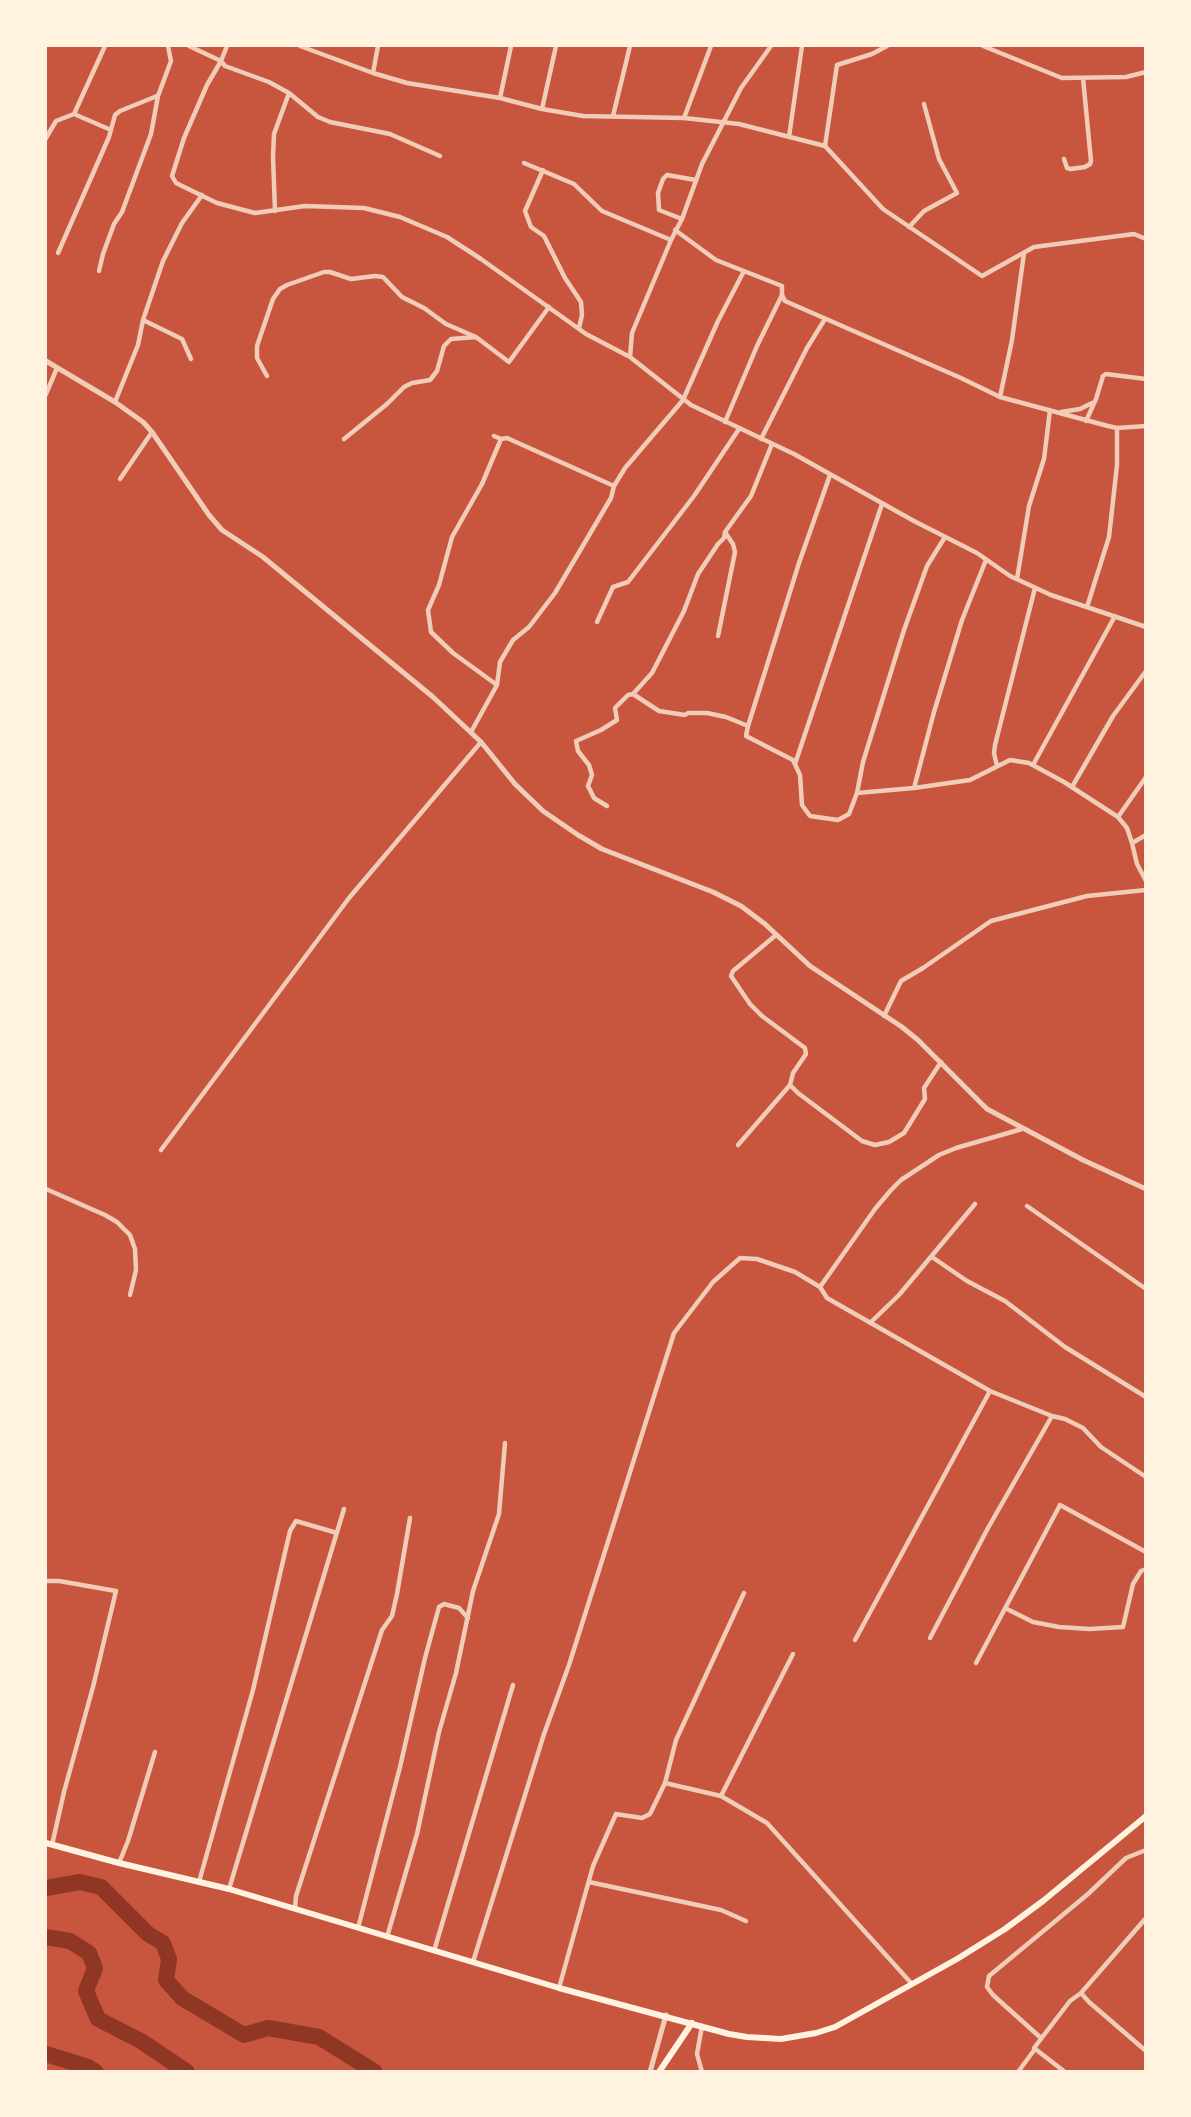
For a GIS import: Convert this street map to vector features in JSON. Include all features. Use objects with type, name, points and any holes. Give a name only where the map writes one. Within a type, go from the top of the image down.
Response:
[{"type":"main road","points":[[49,1844],[229,1889],[559,1988],[729,2034],[764,2039],[816,2034],[846,2022],[913,1985],[1043,1902],[1146,1816]]},
{"type":"main road","points":[[659,2071],[692,2023]]},
{"type":"street","points":[[46,138],[56,121],[74,114],[105,46]]},
{"type":"street","points":[[99,271],[114,224],[122,212],[151,134],[158,96],[171,61],[167,46]]},
{"type":"street","points":[[189,46],[221,61],[225,66],[269,82],[289,93],[318,117],[330,122],[390,134],[440,156]]},
{"type":"street","points":[[227,46],[184,138],[172,176],[176,183],[217,203],[255,213],[305,206],[364,208],[400,217],[447,237],[586,334],[630,357],[684,400],[977,552],[1010,576],[1035,588],[1146,627]]},
{"type":"street","points":[[300,46],[310,47],[373,73],[407,83],[500,98],[542,109],[583,116],[684,118],[739,124],[825,146],[883,209],[982,276],[1034,247],[1134,234],[1146,239]]},
{"type":"street","points":[[373,73],[378,46]]},
{"type":"street","points":[[500,98],[511,46]]},
{"type":"street","points":[[542,109],[555,46]]},
{"type":"street","points":[[613,116],[630,46]]},
{"type":"street","points":[[684,118],[711,46]]},
{"type":"street","points":[[630,357],[632,333],[682,219],[702,164],[741,88],[771,46]]},
{"type":"street","points":[[789,137],[802,46]]},
{"type":"street","points":[[825,146],[836,65],[872,54],[887,46]]},
{"type":"street","points":[[983,46],[1062,78],[1125,77],[1146,72]]},
{"type":"street","points":[[1064,159],[1067,168],[1071,169],[1085,167],[1091,161],[1083,78]]},
{"type":"street","points":[[275,212],[274,134],[289,93]]},
{"type":"street","points":[[58,253],[115,116],[120,111],[158,96]]},
{"type":"street","points":[[909,227],[924,211],[957,193],[939,159],[924,104]]},
{"type":"street","points":[[74,114],[111,130]]},
{"type":"street","points":[[524,163],[574,184],[602,211],[671,240]]},
{"type":"street","points":[[543,170],[525,211],[531,227],[544,236],[565,278],[581,302],[579,328]]},
{"type":"street","points":[[682,219],[659,210],[658,193],[663,178],[667,175],[696,180]]},
{"type":"street","points":[[114,402],[138,345],[143,320],[163,261],[182,223],[202,195]]},
{"type":"street","points":[[675,230],[716,260],[782,286],[782,295],[725,422]]},
{"type":"street","points":[[1000,397],[1012,340],[1024,253]]},
{"type":"street","points":[[471,732],[497,685],[500,662],[513,639],[529,627],[555,593],[611,498],[614,486],[625,468],[684,400],[718,321],[744,271]]},
{"type":"street","points":[[267,376],[257,359],[257,346],[273,299],[287,285],[324,272],[351,279],[383,277],[402,296],[446,324],[476,337],[509,362],[549,307]]},
{"type":"street","points":[[782,295],[785,301],[1000,397],[1117,428],[1146,426]]},
{"type":"street","points":[[761,439],[807,348],[825,319]]},
{"type":"street","points":[[143,320],[182,340],[191,359]]},
{"type":"street","points":[[344,439],[404,387],[430,380],[436,371],[444,346],[451,339],[476,337]]},
{"type":"street","points":[[46,362],[136,416],[152,432],[222,530],[263,556],[433,697],[481,742],[528,798],[602,849],[727,898],[752,914],[810,966],[918,1040],[978,1102],[1022,1129],[1146,1189]]},
{"type":"street","points":[[46,394],[57,368]]},
{"type":"street","points":[[1086,421],[1101,379],[1106,374],[1146,379]]},
{"type":"street","points":[[1060,413],[1080,409],[1096,399]]},
{"type":"street","points":[[1017,579],[1029,506],[1044,459],[1050,410]]},
{"type":"street","points":[[1087,607],[1109,537],[1116,479],[1117,428]]},
{"type":"street","points":[[597,622],[613,587],[628,582],[694,496],[739,429]]},
{"type":"street","points":[[120,479],[152,432]]},
{"type":"street","points":[[494,436],[507,438],[614,486]]},
{"type":"street","points":[[497,685],[453,653],[431,632],[428,610],[439,584],[452,537],[482,484],[501,439]]},
{"type":"street","points":[[607,806],[594,798],[588,786],[592,775],[589,765],[578,751],[576,741],[617,720],[615,708],[633,694],[652,673],[684,611],[698,574],[751,496],[772,444]]},
{"type":"street","points":[[831,474],[799,563],[746,736],[793,760],[800,775],[802,805],[810,816],[838,820],[849,814],[904,630],[927,566],[945,537]]},
{"type":"street","points":[[795,764],[882,504]]},
{"type":"street","points":[[718,636],[735,552],[725,532]]},
{"type":"street","points":[[914,788],[962,621],[986,560]]},
{"type":"street","points":[[997,766],[995,745],[1035,588]]},
{"type":"street","points":[[1033,765],[1115,616]]},
{"type":"street","points":[[1072,787],[1113,716],[1146,671]]},
{"type":"street","points":[[633,694],[659,711],[685,715],[707,713],[748,726]]},
{"type":"street","points":[[161,1150],[349,898],[481,742]]},
{"type":"street","points":[[857,793],[974,779],[1010,760],[1033,765],[1118,817],[1127,828],[1137,864],[1146,881]]},
{"type":"street","points":[[1118,817],[1146,777]]},
{"type":"street","points":[[1132,843],[1146,835]]},
{"type":"street","points":[[884,1016],[901,981],[991,921],[1087,897],[1146,890]]},
{"type":"street","points":[[738,1145],[790,1085],[793,1073],[806,1054],[805,1048],[750,1004],[731,976],[733,971],[776,935]]},
{"type":"street","points":[[790,1085],[862,1141],[875,1145],[889,1142],[904,1133],[925,1099],[924,1088],[942,1062]]},
{"type":"street","points":[[820,1287],[875,1209],[901,1180],[948,1151],[1022,1129]]},
{"type":"street","points":[[46,1189],[105,1215],[130,1235],[135,1250],[136,1270],[130,1294]]},
{"type":"street","points":[[870,1323],[899,1295],[975,1204]]},
{"type":"street","points":[[1027,1206],[1146,1289]]},
{"type":"street","points":[[473,1962],[674,1333],[713,1282],[740,1258],[748,1257],[795,1272],[820,1287],[827,1298],[990,1391],[1083,1428],[1101,1447],[1146,1477]]},
{"type":"street","points":[[932,1257],[967,1281],[1005,1301],[1065,1346],[1145,1396]]},
{"type":"street","points":[[855,1640],[990,1391]]},
{"type":"street","points":[[930,1638],[988,1528],[1052,1416]]},
{"type":"street","points":[[387,1937],[417,1834],[473,1591],[499,1514],[505,1443]]},
{"type":"street","points":[[976,1664],[1060,1505],[1146,1552]]},
{"type":"street","points":[[229,1889],[344,1509]]},
{"type":"street","points":[[295,1910],[296,1896],[382,1630],[391,1616],[410,1518]]},
{"type":"street","points":[[199,1882],[253,1690],[290,1531],[296,1521],[337,1533]]},
{"type":"street","points":[[1005,1608],[1033,1622],[1059,1627],[1123,1627],[1133,1584],[1141,1571],[1146,1569]]},
{"type":"street","points":[[46,1581],[116,1591],[93,1687],[49,1844]]},
{"type":"street","points":[[559,1988],[593,1866],[616,1814],[642,1818],[650,1814],[665,1783],[676,1740],[744,1592]]},
{"type":"street","points":[[358,1928],[439,1607],[444,1604],[459,1608],[468,1618]]},
{"type":"street","points":[[721,1796],[793,1654]]},
{"type":"street","points":[[434,1951],[513,1685]]},
{"type":"street","points":[[119,1863],[155,1752]]},
{"type":"street","points":[[665,1783],[721,1796],[767,1823],[913,1985]]},
{"type":"street","points":[[1041,2038],[993,1995],[987,1987],[989,1976],[1088,1894],[1126,1858],[1146,1850]]},
{"type":"street","points":[[589,1882],[721,1910],[746,1921]]},
{"type":"street","points":[[1018,2071],[1070,2001],[1081,1993],[1146,1918]]},
{"type":"street","points":[[1081,1993],[1146,2051]]},
{"type":"street","points":[[648,2071],[666,2015]]},
{"type":"street","points":[[702,2026],[696,2054],[702,2071]]},
{"type":"street","points":[[1035,2049],[1065,2071]]},
{"type":"waterway","points":[[46,1888],[80,1882],[101,1887],[148,1934],[163,1943],[169,1959],[166,1980],[182,1998],[244,2035],[268,2028],[319,2037],[375,2072]]},
{"type":"waterway","points":[[46,1937],[70,1941],[89,1953],[95,1968],[86,1991],[98,2019],[141,2041],[187,2072]]},
{"type":"waterway","points":[[46,2054],[96,2072]]}]
